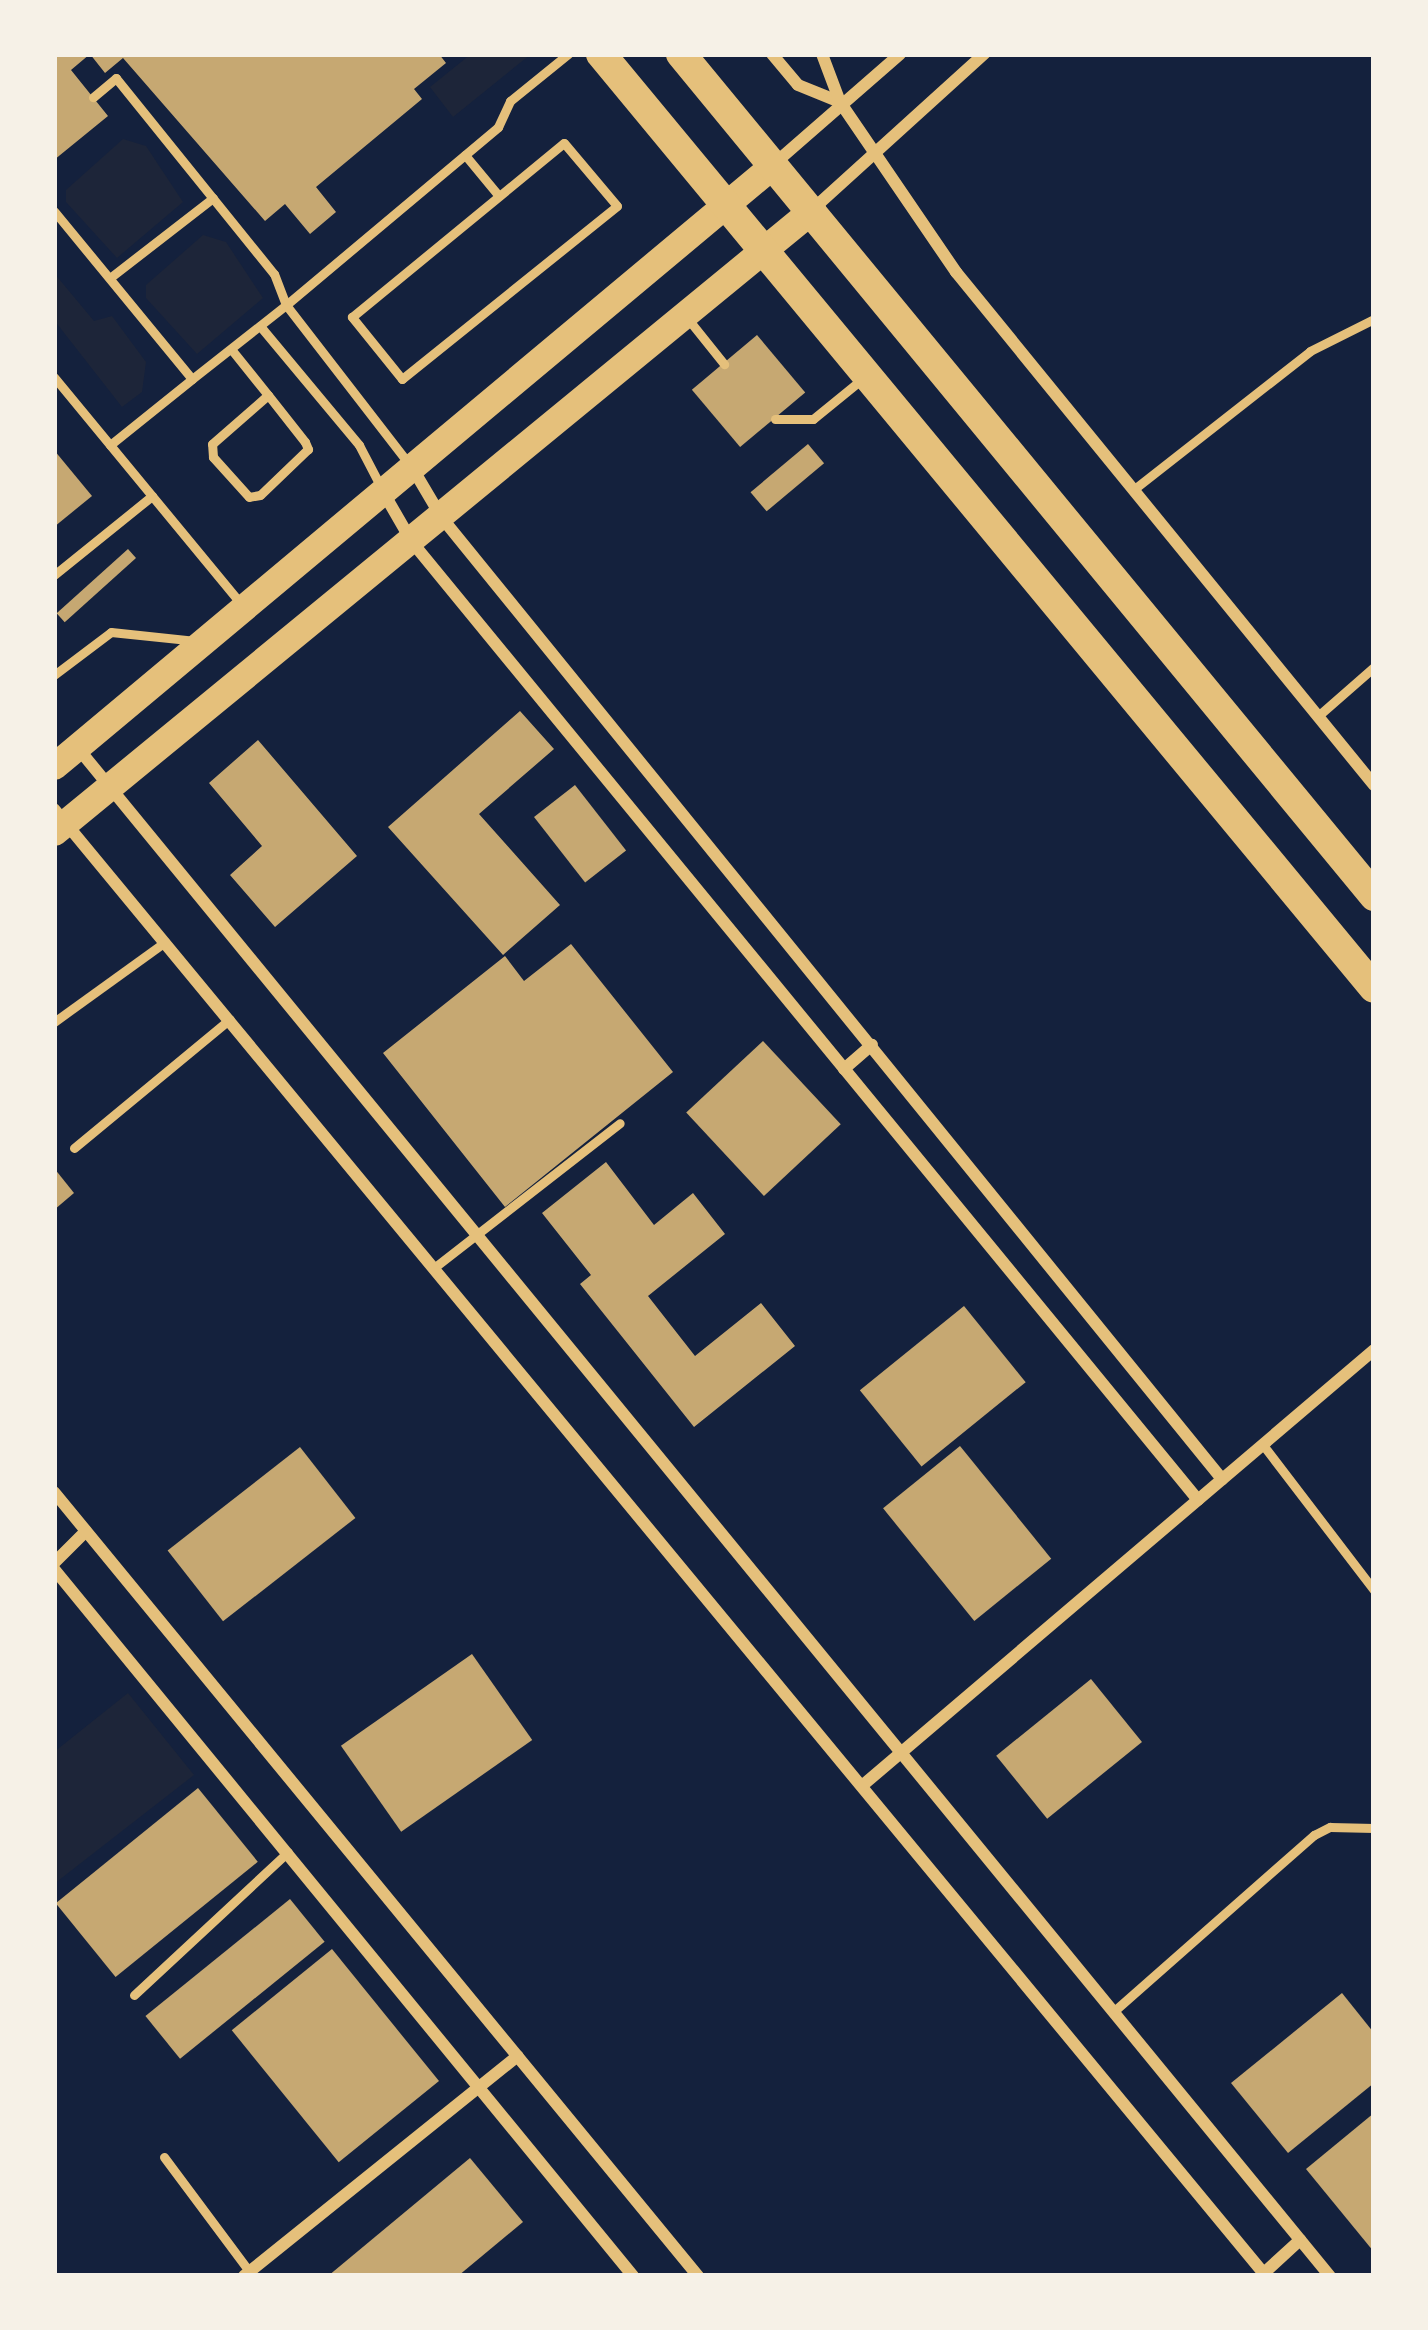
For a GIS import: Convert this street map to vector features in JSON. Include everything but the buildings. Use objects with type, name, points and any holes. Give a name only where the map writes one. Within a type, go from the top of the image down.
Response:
[{"type":"highway","points":[[601,54],[1374,988]]},
{"type":"highway","points":[[681,54],[1374,896]]},
{"type":"main road","points":[[54,766],[773,165]]},
{"type":"main road","points":[[58,821],[110,787],[688,319],[812,210]]},
{"type":"street","points":[[772,54],[798,85],[840,102]]},
{"type":"street","points":[[822,54],[840,102],[956,272],[1374,784]]},
{"type":"street","points":[[773,165],[900,54]]},
{"type":"street","points":[[812,210],[984,54]]},
{"type":"street","points":[[410,465],[442,518],[1222,1479]]},
{"type":"street","points":[[382,489],[412,542],[1198,1500]]},
{"type":"street","points":[[77,747],[899,1756],[1330,2276]]},
{"type":"street","points":[[58,821],[230,1019],[1265,2274],[1300,2240]]},
{"type":"street","points":[[844,1069],[872,1045]]},
{"type":"street","points":[[863,1785],[1374,1350]]},
{"type":"street","points":[[54,1492],[698,2276]]},
{"type":"street","points":[[86,1531],[54,1566],[633,2276]]},
{"type":"street","points":[[246,2274],[518,2056]]},
{"type":"lane","points":[[110,445],[498,127],[510,101],[568,54]]},
{"type":"lane","points":[[93,97],[116,78],[274,274],[286,305],[410,465]]},
{"type":"lane","points":[[567,142],[618,204],[402,379],[352,317],[499,196],[567,142]]},
{"type":"lane","points":[[465,155],[499,196]]},
{"type":"lane","points":[[111,277],[213,198]]},
{"type":"lane","points":[[54,211],[192,379]]},
{"type":"lane","points":[[688,319],[724,364]]},
{"type":"lane","points":[[1133,490],[1310,351],[1374,320]]},
{"type":"lane","points":[[260,326],[359,445],[382,489]]},
{"type":"lane","points":[[231,349],[268,395],[307,454],[249,496],[213,457],[212,444],[268,395]]},
{"type":"lane","points":[[775,419],[812,419],[868,375]]},
{"type":"lane","points":[[54,376],[243,606]]},
{"type":"lane","points":[[54,575],[152,496]]},
{"type":"lane","points":[[54,675],[111,632],[202,641]]},
{"type":"lane","points":[[1318,716],[1374,668]]},
{"type":"lane","points":[[54,1022],[165,942]]},
{"type":"lane","points":[[74,1148],[230,1019]]},
{"type":"lane","points":[[435,1267],[620,1123]]},
{"type":"lane","points":[[1263,1445],[1374,1590]]},
{"type":"lane","points":[[1113,2012],[1314,1835],[1330,1827],[1374,1828]]},
{"type":"lane","points":[[134,1995],[288,1851]]},
{"type":"lane","points":[[164,2157],[246,2274]]},
{"type":"shaded area","points":[[471,54],[531,54],[453,117],[430,87]]},
{"type":"shaded area","points":[[123,139],[146,146],[183,202],[117,258],[66,202],[66,190]]},
{"type":"shaded area","points":[[203,235],[226,242],[263,298],[197,354],[146,298],[146,285]]},
{"type":"shaded area","points":[[54,273],[94,321],[112,316],[146,362],[142,392],[122,407],[54,320]]},
{"type":"shaded area","points":[[128,1693],[194,1775],[54,1884],[54,1752]]}]
